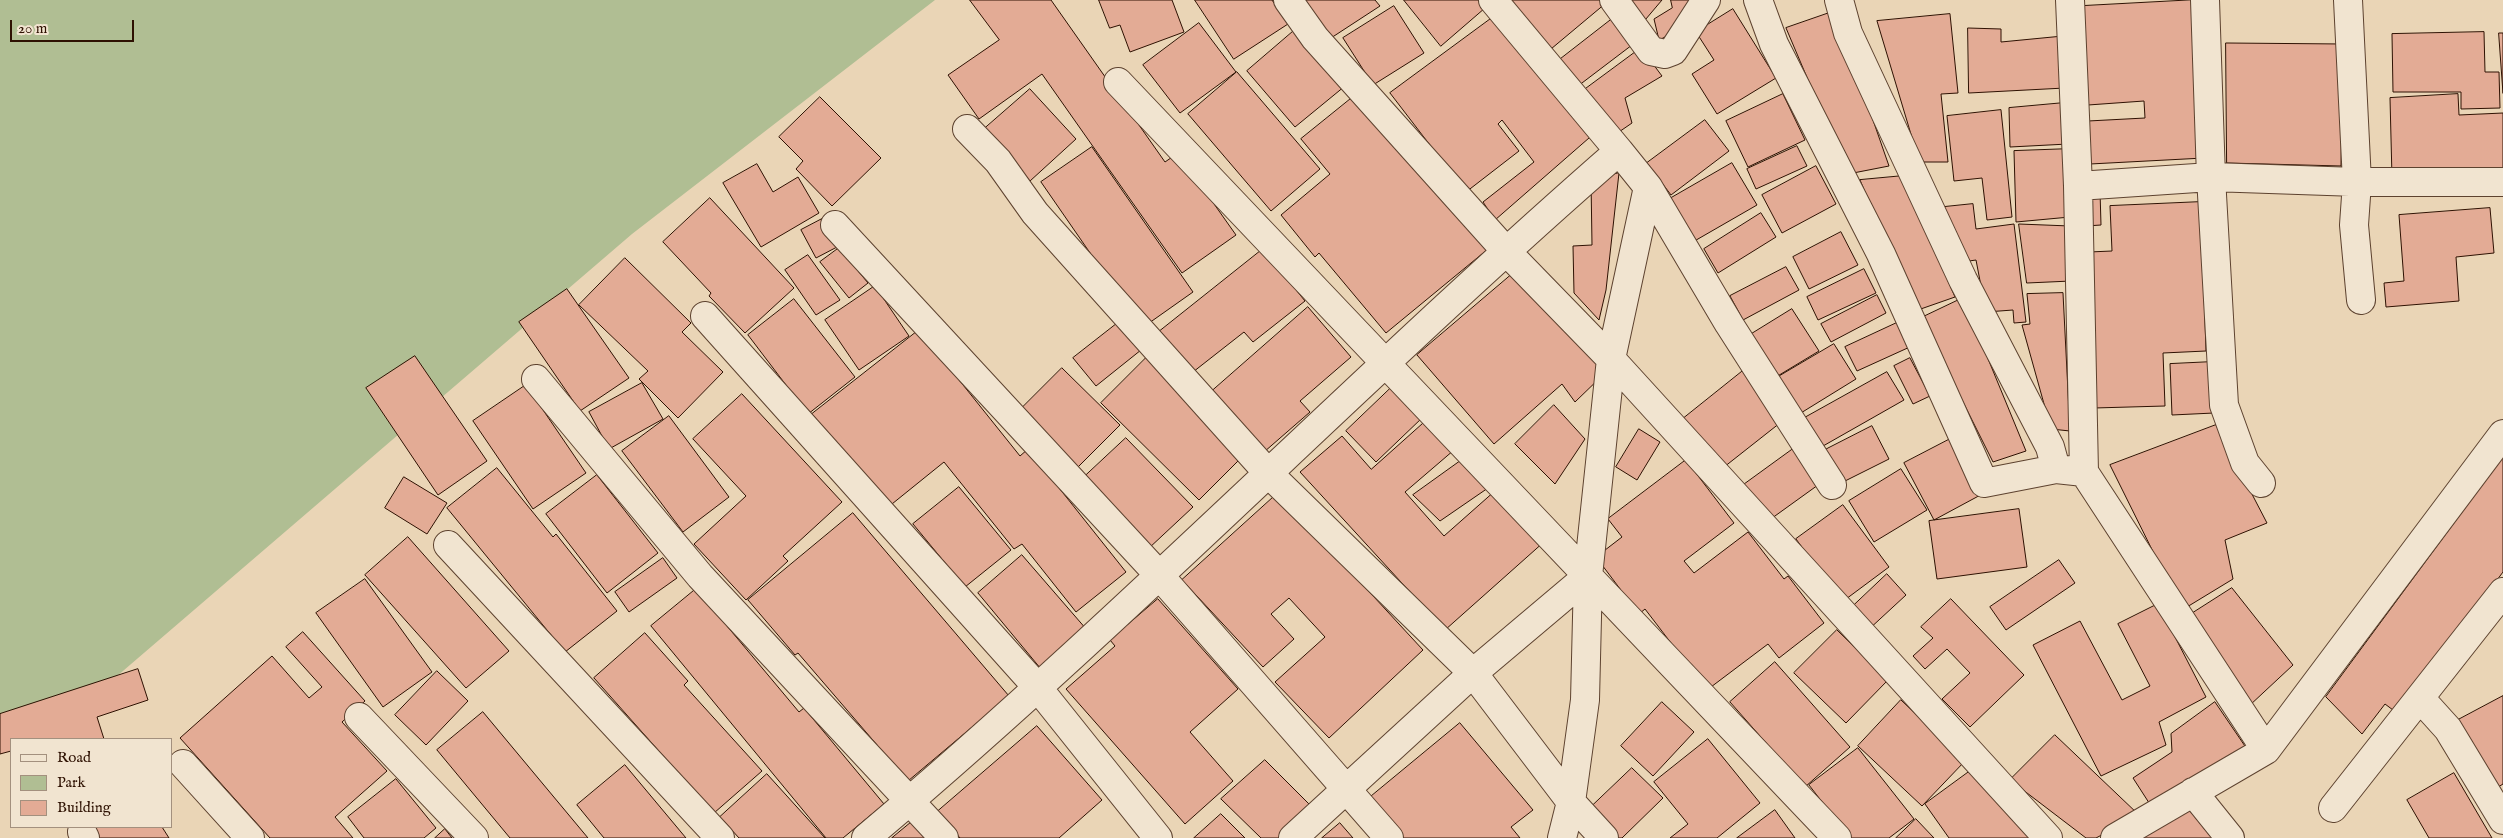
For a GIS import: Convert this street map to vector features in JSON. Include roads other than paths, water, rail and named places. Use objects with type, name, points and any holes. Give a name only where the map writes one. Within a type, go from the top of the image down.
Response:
[{"type":"street","points":[[1288,0],[1315,38],[1505,250],[1611,359],[2048,838]]},
{"type":"street","points":[[1493,0],[1648,187],[1729,324],[1832,485]]},
{"type":"street","points":[[1614,0],[1650,51],[1666,54],[1673,51],[1706,0]]},
{"type":"street","points":[[1758,0],[1774,44],[1881,254],[1984,483],[2056,469],[2084,472]]},
{"type":"street","points":[[1839,0],[1848,33],[1856,51],[1962,280],[2050,446],[2056,469]]},
{"type":"street","points":[[2070,0],[2078,186],[2084,472],[2266,750]]},
{"type":"street","points":[[2204,0],[2211,176],[2224,405],[2245,463],[2261,483]]},
{"type":"street","points":[[2348,0],[2357,182],[2354,225],[2361,300]]},
{"type":"street","points":[[1118,82],[1838,838]]},
{"type":"street","points":[[967,129],[998,161],[1035,213],[1268,473],[1473,673],[1571,802],[1604,838]]},
{"type":"street","points":[[866,838],[910,802],[1038,688],[1505,250],[1619,151]]},
{"type":"street","points":[[2078,186],[2211,176],[2357,182],[2503,182]]},
{"type":"street","points":[[1562,838],[1571,802],[1585,700],[1588,576],[1611,359],[1648,187]]},
{"type":"street","points":[[835,225],[1159,576],[1348,789],[1389,838]]},
{"type":"street","points":[[705,316],[1038,688],[1158,838]]},
{"type":"street","points":[[536,379],[700,576],[944,838]]},
{"type":"street","points":[[2115,838],[2266,750],[2503,434]]},
{"type":"street","points":[[448,545],[720,838]]},
{"type":"street","points":[[1293,838],[1473,673],[1588,576]]},
{"type":"street","points":[[2333,808],[2503,592]]},
{"type":"street","points":[[2420,698],[2448,729],[2499,807]]},
{"type":"street","points":[[359,717],[474,838]]},
{"type":"street","points":[[183,764],[250,838]]},
{"type":"street","points":[[2193,792],[2230,838]]}]
